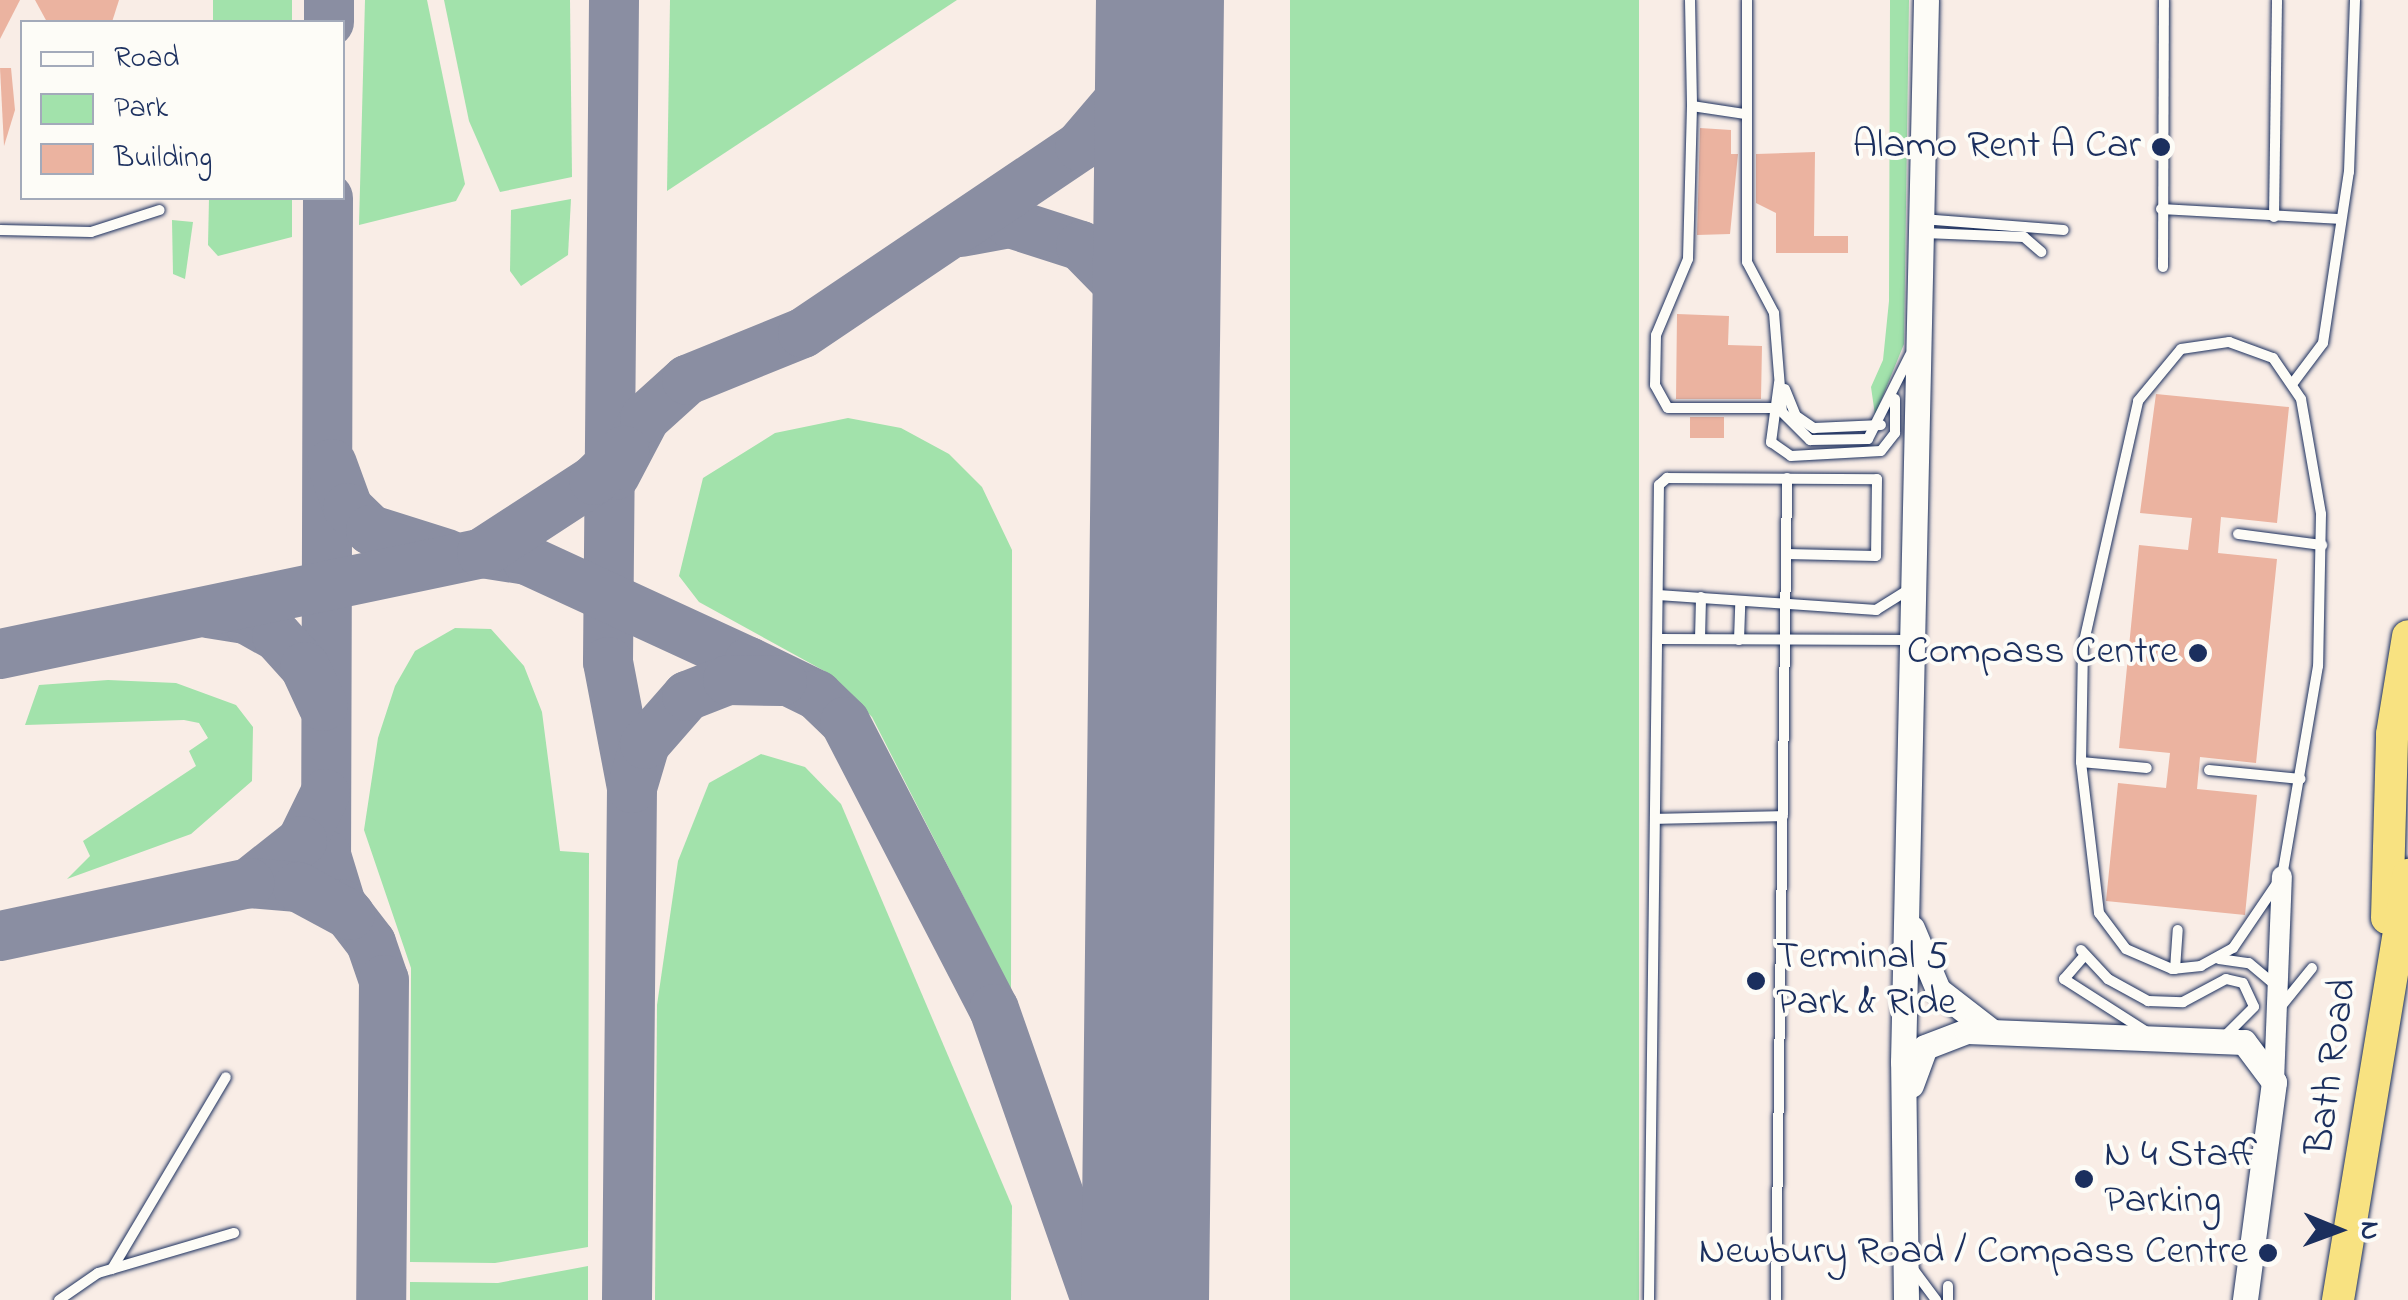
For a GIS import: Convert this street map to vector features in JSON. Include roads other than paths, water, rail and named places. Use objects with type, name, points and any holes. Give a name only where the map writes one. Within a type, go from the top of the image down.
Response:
[{"type":"highway","name":"Bath Road","points":[[2399,963],[2398,792],[2408,636]]},
{"type":"highway","name":"Bath Road","points":[[2338,1300],[2396,1025],[2408,875]]},
{"type":"street","points":[[1906,1300],[1906,1104],[1926,0]]},
{"type":"street","points":[[2245,1300],[2274,1082],[2282,876]]},
{"type":"street","points":[[1911,924],[1938,990],[1991,1032]]},
{"type":"street","points":[[1906,1104],[1925,1047],[1948,1035],[1991,1032],[2222,1036],[2258,1032],[2278,1000]]},
{"type":"street","points":[[2222,1036],[2251,1048],[2274,1082]]},
{"type":"lane","points":[[1690,0],[1688,259],[1656,335],[1654,385],[1668,408],[1771,408]]},
{"type":"lane","points":[[1747,0],[1745,114],[1750,272],[1774,313],[1782,412],[1810,440],[1868,440],[1881,424],[1921,337]]},
{"type":"lane","points":[[2163,267],[2164,0]]},
{"type":"lane","points":[[2274,217],[2278,0]]},
{"type":"lane","points":[[2293,383],[2323,343],[2338,219],[2350,166],[2355,0]]},
{"type":"lane","points":[[1692,106],[1745,114]]},
{"type":"lane","points":[[0,230],[92,232],[160,210]]},
{"type":"lane","points":[[2161,210],[2338,219]]},
{"type":"lane","points":[[1921,226],[2064,230]]},
{"type":"lane","points":[[1921,226],[2024,236],[2042,252]]},
{"type":"lane","points":[[2218,959],[2256,924],[2282,876],[2320,648],[2322,545],[2313,455],[2293,383],[2262,352],[2216,342],[2180,349],[2146,385],[2097,566],[2084,646],[2081,762],[2099,912],[2126,949],[2175,969],[2218,959],[2249,963],[2278,1000],[2312,968]]},
{"type":"lane","points":[[1782,378],[1771,408],[1771,442],[1780,452],[1854,457],[1881,451],[1895,433],[1896,393]]},
{"type":"lane","points":[[1776,1300],[1787,478]]},
{"type":"lane","points":[[1649,1300],[1659,485],[1787,478],[1876,479],[1876,556],[1786,554]]},
{"type":"lane","points":[[2238,534],[2322,545]]},
{"type":"lane","points":[[1658,596],[1701,597],[1786,609],[1876,610],[1918,582]]},
{"type":"lane","points":[[1700,639],[1701,597]]},
{"type":"lane","points":[[1739,640],[1740,603]]},
{"type":"lane","points":[[1658,638],[1739,640],[1785,636],[1917,641]]},
{"type":"lane","points":[[2081,762],[2147,768]]},
{"type":"lane","points":[[2210,770],[2301,778]]},
{"type":"lane","points":[[1656,820],[1783,816]]},
{"type":"lane","points":[[2175,969],[2178,930]]},
{"type":"lane","points":[[2150,1034],[2064,979],[2083,952],[2120,988],[2148,1001],[2183,1002],[2220,981],[2243,982],[2254,994],[2252,1012],[2222,1036]]},
{"type":"lane","points":[[112,1269],[226,1077]]},
{"type":"lane","points":[[60,1300],[112,1269],[234,1233]]},
{"type":"lane","points":[[1907,1262],[1936,1300]]},
{"type":"lane","points":[[1948,1286],[1948,1300]]},
{"type":"place","name":"Alamo Rent A Car","points":[[2161,147]]},
{"type":"place","name":"Compass Centre","points":[[2198,653]]},
{"type":"place","name":"Terminal 5 Park & Ride","points":[[1756,981]]},
{"type":"place","name":"N 4 Staff Parking","points":[[2084,1179]]},
{"type":"place","name":"Newbury Road / Compass Centre","points":[[2268,1253]]}]
